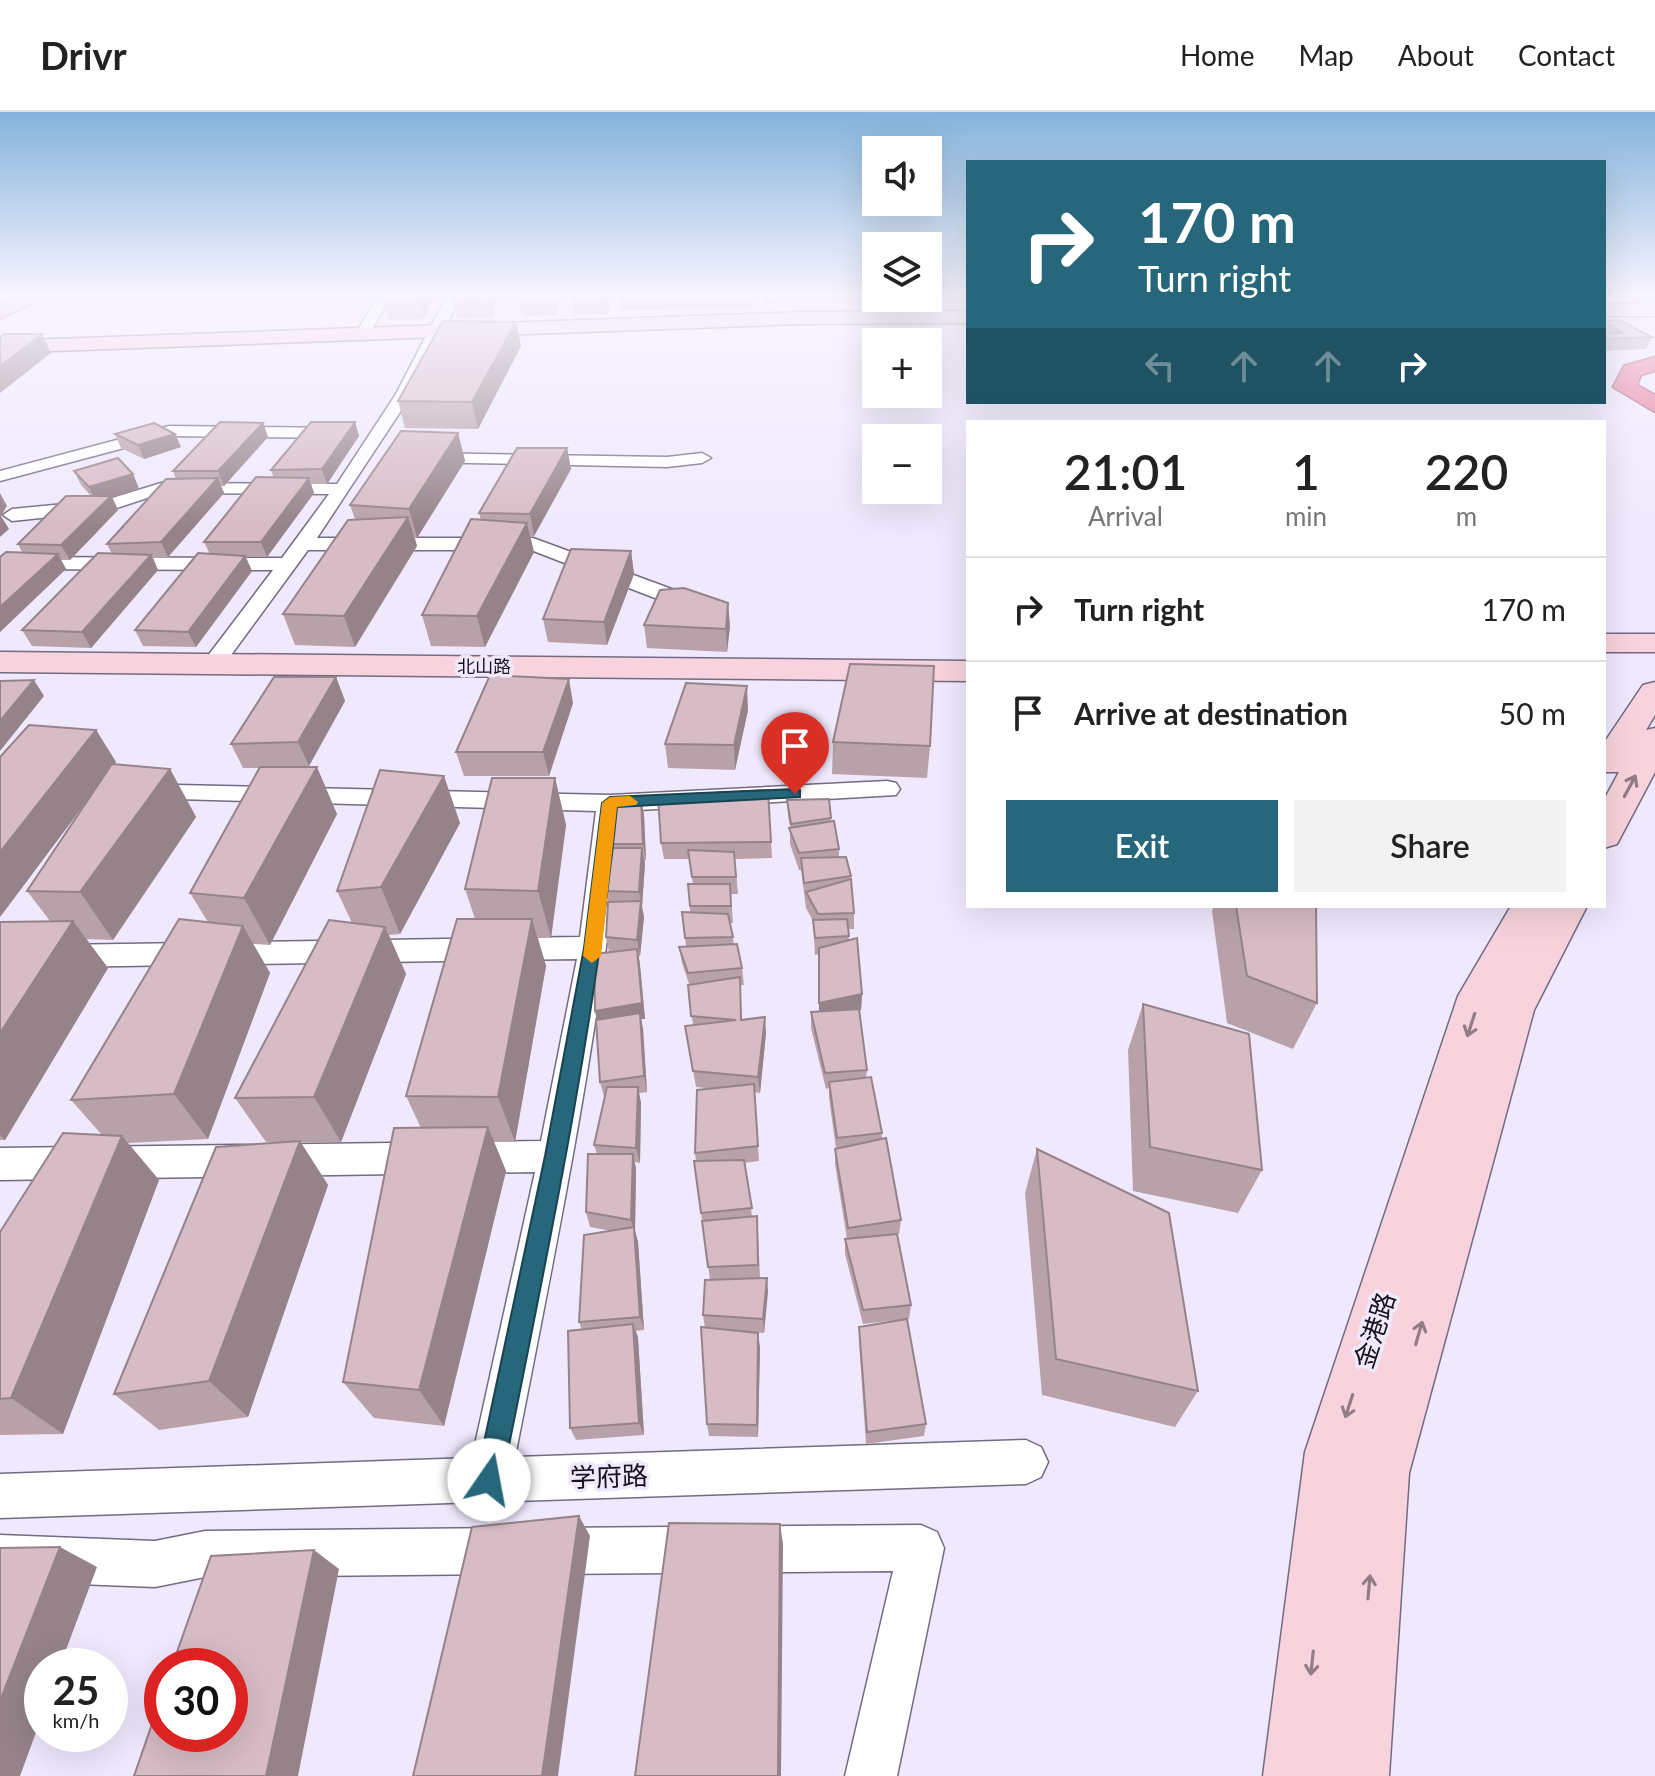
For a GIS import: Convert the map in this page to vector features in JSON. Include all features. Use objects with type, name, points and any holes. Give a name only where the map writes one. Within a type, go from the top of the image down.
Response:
[{"type":"highway","points":[[1631,373],[1624,387],[1655,405]]},
{"type":"main road","points":[[1606,643],[1655,643]]},
{"type":"main road","name":"北山路","points":[[0,662],[966,671]]},
{"type":"main road","points":[[1606,772],[1651,713]]},
{"type":"main road","points":[[1606,830],[1651,713]]},
{"type":"main road","name":"金港路","points":[[1299,1776],[1335,1452],[1480,996],[1530,908]]},
{"type":"main road","name":"金港路","points":[[1353,1776],[1378,1473],[1512,1010],[1566,908]]},
{"type":"street","points":[[212,665],[340,489],[372,456],[381,433],[415,373]]},
{"type":"street","points":[[3,496],[169,431],[381,433]]},
{"type":"street","points":[[411,457],[667,462],[702,458]]},
{"type":"street","points":[[3,496],[108,505],[161,488],[340,489]]},
{"type":"street","points":[[3,496],[18,528],[9,536]]},
{"type":"street","points":[[300,544],[533,544],[712,612]]},
{"type":"street","points":[[0,563],[286,564]]},
{"type":"street","points":[[136,790],[610,803],[887,789]]},
{"type":"street","points":[[489,1480],[556,1156],[594,948],[610,803]]},
{"type":"street","points":[[26,957],[594,948]]},
{"type":"street","points":[[0,1164],[556,1156]]},
{"type":"street","name":"学府路","points":[[0,1496],[1026,1462]]},
{"type":"street","points":[[0,1558],[155,1564],[205,1554],[921,1548],[871,1776]]},
{"type":"building","points":[[414,373],[488,373],[472,402],[398,401]]},
{"type":"building","points":[[220,422],[263,423],[218,471],[173,471]]},
{"type":"building","points":[[311,422],[355,422],[322,469],[271,470]]},
{"type":"building","points":[[154,423],[175,434],[138,445],[115,434]]},
{"type":"building","points":[[401,431],[458,433],[409,509],[350,505]]},
{"type":"building","points":[[517,448],[567,448],[530,514],[479,513]]},
{"type":"building","points":[[118,458],[133,474],[89,487],[74,471]]},
{"type":"building","points":[[256,477],[309,478],[261,542],[204,542]]},
{"type":"building","points":[[218,478],[161,542],[107,544],[166,479]]},
{"type":"building","points":[[66,496],[111,496],[61,545],[18,544]]},
{"type":"building","points":[[408,517],[344,616],[283,614],[348,520]]},
{"type":"building","points":[[471,519],[527,523],[477,616],[422,615]]},
{"type":"building","points":[[571,549],[631,551],[604,622],[543,619]]},
{"type":"building","points":[[6,552],[58,554],[0,607],[0,557]]},
{"type":"building","points":[[98,553],[151,555],[82,632],[22,630]]},
{"type":"building","points":[[198,553],[245,556],[188,632],[135,630]]},
{"type":"building","points":[[684,588],[728,603],[726,629],[644,625],[660,590]]},
{"type":"building","points":[[850,664],[934,666],[930,746],[833,742]]},
{"type":"building","points":[[490,675],[569,679],[543,752],[456,752]]},
{"type":"building","points":[[274,677],[336,677],[298,742],[231,744]]},
{"type":"building","points":[[34,680],[0,721],[0,681]]},
{"type":"building","points":[[686,683],[747,686],[734,745],[665,744]]},
{"type":"building","points":[[29,725],[96,730],[0,852],[0,757]]},
{"type":"building","points":[[112,764],[170,769],[80,892],[27,891]]},
{"type":"building","points":[[260,767],[317,767],[244,898],[190,893]]},
{"type":"building","points":[[380,770],[444,776],[381,887],[337,891]]},
{"type":"building","points":[[492,778],[555,778],[538,891],[465,889]]},
{"type":"building","points":[[768,790],[771,842],[661,843],[658,796]]},
{"type":"building","points":[[641,799],[643,844],[610,844],[612,804]]},
{"type":"building","points":[[829,799],[831,818],[791,824],[787,800]]},
{"type":"building","points":[[834,821],[839,849],[799,853],[789,828]]},
{"type":"building","points":[[613,848],[642,848],[639,892],[606,891]]},
{"type":"building","points":[[688,850],[734,852],[736,877],[692,877]]},
{"type":"building","points":[[846,857],[851,876],[804,883],[801,858]]},
{"type":"building","points":[[851,879],[854,913],[818,914],[806,892]]},
{"type":"building","points":[[688,884],[730,884],[731,906],[690,906]]},
{"type":"building","points":[[641,901],[637,940],[606,937],[608,902]]},
{"type":"building","points":[[1236,908],[1316,908],[1317,1003],[1247,976]]},
{"type":"building","points":[[682,912],[728,914],[733,937],[685,938]]},
{"type":"building","points":[[179,919],[243,926],[174,1094],[71,1100]]},
{"type":"building","points":[[457,919],[532,919],[498,1097],[406,1096]]},
{"type":"building","points":[[847,919],[849,936],[815,938],[813,920]]},
{"type":"building","points":[[329,920],[385,927],[314,1097],[235,1098]]},
{"type":"building","points":[[73,921],[0,1033],[0,922]]},
{"type":"building","points":[[857,938],[862,994],[819,1003],[819,948]]},
{"type":"building","points":[[737,944],[742,968],[688,973],[679,947]]},
{"type":"building","points":[[637,949],[642,1003],[595,1011],[594,954]]},
{"type":"building","points":[[740,977],[741,1020],[765,1017],[758,1077],[693,1071],[685,1026],[736,1020],[691,1016],[688,985]]},
{"type":"building","points":[[1143,1004],[1249,1034],[1262,1170],[1150,1147]]},
{"type":"building","points":[[859,1009],[867,1070],[825,1073],[811,1012]]},
{"type":"building","points":[[640,1013],[644,1076],[600,1082],[596,1020]]},
{"type":"building","points":[[871,1077],[882,1133],[837,1138],[829,1082]]},
{"type":"building","points":[[754,1084],[758,1146],[695,1153],[697,1090]]},
{"type":"building","points":[[607,1087],[638,1087],[636,1148],[594,1145]]},
{"type":"building","points":[[488,1127],[419,1390],[343,1382],[394,1128]]},
{"type":"building","points":[[63,1133],[122,1136],[11,1398],[0,1399],[0,1232]]},
{"type":"building","points":[[886,1138],[901,1220],[848,1228],[835,1149]]},
{"type":"building","points":[[300,1141],[209,1381],[114,1394],[216,1147]]},
{"type":"building","points":[[1037,1149],[1169,1213],[1198,1391],[1056,1359]]},
{"type":"building","points":[[588,1154],[633,1154],[631,1220],[586,1212]]},
{"type":"building","points":[[744,1160],[752,1208],[701,1213],[694,1161]]},
{"type":"building","points":[[757,1216],[758,1265],[708,1267],[702,1221]]},
{"type":"building","points":[[634,1227],[640,1317],[579,1322],[584,1235]]},
{"type":"building","points":[[897,1234],[911,1305],[863,1310],[845,1239]]},
{"type":"building","points":[[767,1278],[763,1319],[703,1315],[705,1280]]},
{"type":"building","points":[[907,1319],[926,1424],[867,1432],[859,1327]]},
{"type":"building","points":[[633,1324],[639,1423],[570,1428],[568,1331]]},
{"type":"building","points":[[701,1327],[758,1333],[757,1425],[707,1424]]},
{"type":"building","points":[[579,1516],[542,1776],[413,1776],[472,1527]]},
{"type":"building","points":[[669,1523],[780,1524],[778,1776],[635,1776]]},
{"type":"building","points":[[60,1547],[0,1701],[0,1548]]},
{"type":"building","points":[[314,1550],[266,1776],[134,1776],[144,1747],[144,1752],[248,1752],[248,1648],[178,1648],[211,1556]]},
{"type":"slow traffic","points":[[592,956],[610,803],[630,802]]},
{"type":"route","points":[[489,1480],[556,1156],[594,948],[610,803],[795,794]]}]
